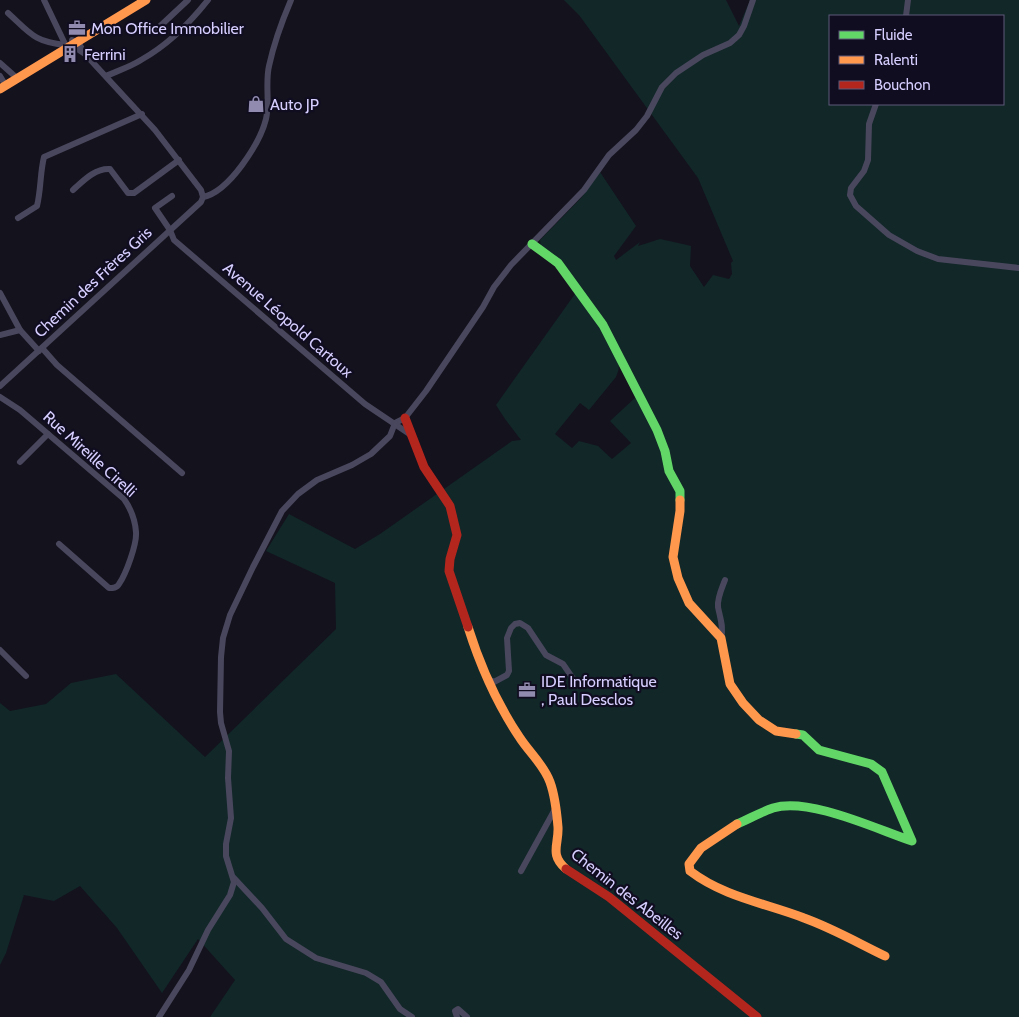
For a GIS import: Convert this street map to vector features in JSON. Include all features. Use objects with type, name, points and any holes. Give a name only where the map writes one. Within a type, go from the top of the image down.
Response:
[{"type":"street","points":[[44,0],[71,44],[85,54],[142,114],[179,160],[201,190],[203,197]]},
{"type":"street","points":[[157,29],[188,0]]},
{"type":"street","points":[[106,76],[140,61],[170,42],[195,17],[208,0]]},
{"type":"street","name":"Chemin des Frères Gris","points":[[0,386],[201,202],[203,197],[210,196],[233,178],[259,137],[266,118],[269,68],[291,0]]},
{"type":"street","points":[[412,1017],[400,1009],[381,982],[366,973],[316,958],[286,939],[262,908],[234,878],[226,856],[226,844],[231,818],[228,778],[229,751],[220,712],[221,657],[226,626],[241,590],[282,511],[298,494],[317,480],[352,465],[371,454],[390,436],[395,423],[405,418],[426,391],[483,307],[494,287],[511,265],[584,190],[609,155],[636,130],[647,116],[662,87],[676,73],[702,55],[730,43],[739,35],[753,0]]},
{"type":"street","points":[[906,15],[908,0]]},
{"type":"street","points":[[2,83],[16,77],[140,1]]},
{"type":"street","points":[[8,13],[33,36],[47,43],[71,44]]},
{"type":"street","points":[[0,63],[16,77]]},
{"type":"street","points":[[876,105],[869,124],[868,160],[864,171],[851,188],[850,195],[856,206],[889,235],[916,251],[938,259],[1019,268]]},
{"type":"street","points":[[18,218],[37,206],[44,157],[142,114]]},
{"type":"street","points":[[73,190],[88,176],[103,168],[110,169],[128,193],[134,193],[179,160]]},
{"type":"street","name":"Avenue Léopold Cartoux","points":[[172,196],[155,208],[170,230],[174,240],[365,404],[390,422],[395,423]]},
{"type":"street","points":[[532,244],[558,263],[603,325],[657,430],[665,451],[669,471],[680,491],[680,511],[673,557],[678,578],[689,603],[721,638]]},
{"type":"street","points":[[0,293],[20,330],[57,366],[182,473]]},
{"type":"street","points":[[0,336],[20,330]]},
{"type":"street","name":"Rue Mireille Cirelli","points":[[0,397],[20,410],[124,499],[135,520],[136,535],[126,568],[119,586],[114,588],[109,588],[59,544]]},
{"type":"street","name":"Chemin des Abeilles","points":[[405,418],[424,466],[450,506],[457,535],[449,571],[476,655],[515,731],[550,782],[558,828],[555,848],[561,864],[573,874],[609,896],[757,1017]]},
{"type":"street","points":[[395,423],[411,435]]},
{"type":"street","points":[[20,462],[48,434]]},
{"type":"street","points":[[725,580],[718,605],[722,624],[721,638],[730,684],[743,703],[759,720],[776,731],[803,735],[820,750],[871,764],[882,772],[912,841],[828,812],[798,806],[774,808],[733,826],[701,848],[689,864],[690,871],[700,880],[711,886],[758,904],[794,914],[885,956]]},
{"type":"street","points":[[488,679],[494,682],[507,675],[509,671],[509,633],[515,624],[520,623],[528,628],[546,655],[563,664],[574,680]]},
{"type":"street","points":[[0,650],[26,676]]},
{"type":"street","points":[[521,871],[554,811]]},
{"type":"street","points":[[159,1017],[230,895],[234,878]]},
{"type":"street","points":[[457,1017],[455,1011],[458,1009],[467,1017]]},
{"type":"green space","points":[[564,0],[726,0],[739,26],[750,0],[1019,0],[1019,1017],[210,1017],[235,980],[198,939],[162,993],[117,928],[80,886],[54,901],[24,895],[6,953],[0,965],[0,703],[10,711],[46,704],[71,683],[116,674],[205,757],[336,629],[335,583],[266,551],[289,514],[355,549],[380,534],[512,441],[521,440],[496,405],[577,291],[608,338],[619,367],[616,377],[589,410],[580,403],[555,434],[572,448],[579,441],[598,446],[612,459],[631,443],[610,421],[636,397],[660,445],[666,446],[607,329],[573,278],[560,263],[541,248],[540,240],[581,198],[600,172],[636,226],[614,256],[616,260],[640,242],[638,246],[660,239],[691,246],[690,266],[704,287],[713,275],[729,279],[732,274],[731,263],[733,261],[698,178],[579,15]]},
{"type":"traffic: fast","points":[[532,244],[558,263],[603,325],[657,430],[665,451],[669,471],[680,491],[680,500]]},
{"type":"traffic: fast","points":[[737,824],[773,808],[788,806],[805,807],[823,810],[862,822],[912,841],[882,772],[871,764],[819,750],[803,735],[796,734]]},
{"type":"traffic: slow","points":[[0,89],[146,0]]},
{"type":"traffic: slow","points":[[680,500],[673,557],[678,578],[689,603],[721,638],[730,684],[743,703],[759,720],[776,731],[796,734]]},
{"type":"traffic: slow","points":[[468,627],[478,656],[497,698],[512,725],[544,770],[550,782],[558,827],[556,854],[566,869]]},
{"type":"traffic: slow","points":[[737,824],[701,848],[689,864],[690,871],[717,887],[745,899],[814,922],[885,956]]},
{"type":"traffic: jam","points":[[405,418],[424,467],[450,506],[457,535],[450,559],[449,571],[468,627]]},
{"type":"traffic: jam","points":[[566,869],[609,897],[757,1017]]},
{"type":"place","name":"Mon Office Immobilier","points":[[77,28]]},
{"type":"place","name":"Ferrini","points":[[70,54]]},
{"type":"place","name":"Auto JP","points":[[256,104]]},
{"type":"place","name":"IDE Informatique , Paul Desclos","points":[[527,690]]}]
